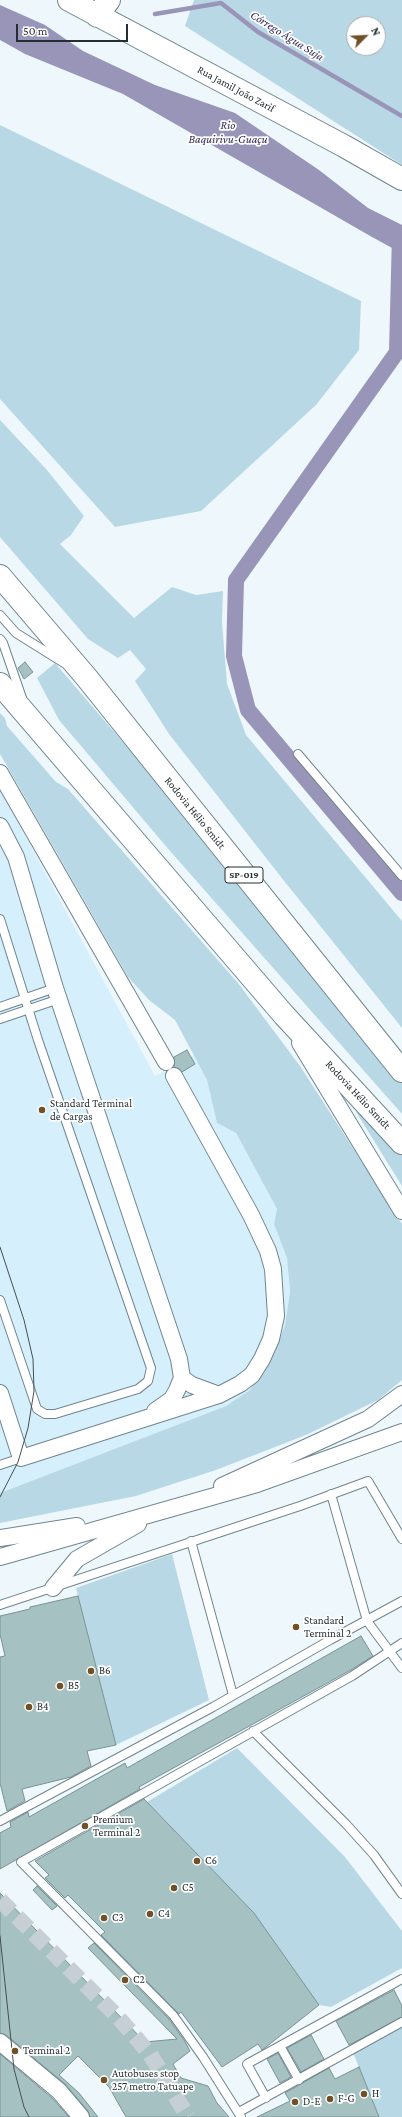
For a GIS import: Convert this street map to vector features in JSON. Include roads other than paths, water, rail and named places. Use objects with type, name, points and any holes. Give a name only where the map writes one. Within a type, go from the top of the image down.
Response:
[{"type":"main road","name":"Rua Jamil João Zarif","points":[[70,0],[103,8],[402,179]]},
{"type":"main road","name":"Rodovia Hélio Smidt","points":[[0,576],[87,678],[402,1071]]},
{"type":"main road","name":"Rodovia Hélio Smidt","points":[[0,684],[284,1015],[402,1143]]},
{"type":"street","points":[[0,773],[166,1062]]},
{"type":"street","points":[[0,826],[16,857],[57,994],[179,1359],[182,1378],[172,1399],[144,1418]]},
{"type":"street","points":[[284,1015],[402,1211]]},
{"type":"street","points":[[0,1393],[21,1458],[219,1395],[240,1384],[252,1375],[271,1339],[276,1316],[273,1269],[268,1251],[251,1215],[174,1076]]},
{"type":"street","points":[[182,1378],[192,1385],[219,1395]]},
{"type":"street","points":[[53,1588],[77,1559],[168,1509],[368,1419],[402,1394]]},
{"type":"street","points":[[0,1557],[257,1484],[402,1432]]},
{"type":"street","points":[[0,1538],[141,1517]]},
{"type":"street","points":[[0,2042],[59,2091],[81,2117]]},
{"type":"lane","points":[[0,615],[16,633],[87,678]]},
{"type":"lane","points":[[0,639],[3,643],[29,718]]},
{"type":"lane","points":[[298,754],[402,876]]},
{"type":"lane","points":[[0,919],[25,998],[151,1368],[148,1381],[138,1389],[55,1414],[45,1414],[37,1409],[0,1300]]},
{"type":"lane","points":[[0,1007],[25,998],[57,994]]},
{"type":"lane","points":[[0,1019],[29,1009],[57,994]]},
{"type":"lane","points":[[0,1465],[21,1458]]},
{"type":"lane","points":[[0,1605],[331,1494],[368,1480],[402,1539]]},
{"type":"lane","points":[[331,1494],[367,1621],[388,1652],[402,1668]]},
{"type":"lane","points":[[191,1541],[234,1695]]},
{"type":"lane","points":[[0,1821],[234,1695],[402,1601]]},
{"type":"lane","points":[[402,1643],[352,1676],[21,1862],[173,2015],[240,2114],[402,2022]]},
{"type":"lane","points":[[253,1731],[346,1824],[374,1855],[402,1894]]},
{"type":"lane","points":[[266,2098],[247,2064],[402,1979]]},
{"type":"lane","points":[[280,2046],[299,2080]]},
{"type":"water","name":"Rio Baquirivu-Guaçu","points":[[0,5],[45,25],[83,51],[155,85],[235,113],[319,170],[368,208],[402,225],[402,249],[394,249],[372,237],[123,94],[25,54],[0,40]]},
{"type":"waterway","name":"Córrego Água Suja","points":[[155,14],[221,3],[258,32],[402,116]]},
{"type":"waterway","points":[[400,234],[397,352],[236,580],[234,656],[248,710],[402,893]]},
{"type":"tunnel","points":[[0,1900],[117,2016],[150,2054],[188,2117]]},
{"type":"tram line","points":[[0,1247],[24,1320],[33,1359],[34,1391],[28,1428],[18,1462],[0,1497]]},
{"type":"tram line","points":[[0,1936],[14,2069],[24,2107],[29,2117]]},
{"type":"place","name":"Standard Terminal de Cargas","points":[[42,1110]]},
{"type":"place","name":"Standard Terminal 2","points":[[296,1627]]},
{"type":"place","name":"B6","points":[[91,1671]]},
{"type":"place","name":"B5","points":[[60,1686]]},
{"type":"place","name":"B4","points":[[29,1707]]},
{"type":"place","name":"Premium Terminal 2","points":[[85,1826]]},
{"type":"place","name":"C6","points":[[197,1861]]},
{"type":"place","name":"C5","points":[[174,1888]]},
{"type":"place","name":"C4","points":[[150,1914]]},
{"type":"place","name":"C3","points":[[104,1918]]},
{"type":"place","name":"C2","points":[[125,1980]]},
{"type":"place","name":"Terminal 2","points":[[15,2051]]},
{"type":"place","name":"Autobuses stop 257 metro Tatuape","points":[[104,2080]]},
{"type":"place","name":"H","points":[[364,2094]]},
{"type":"place","name":"F-G","points":[[330,2099]]},
{"type":"place","name":"D-E","points":[[295,2102]]}]
